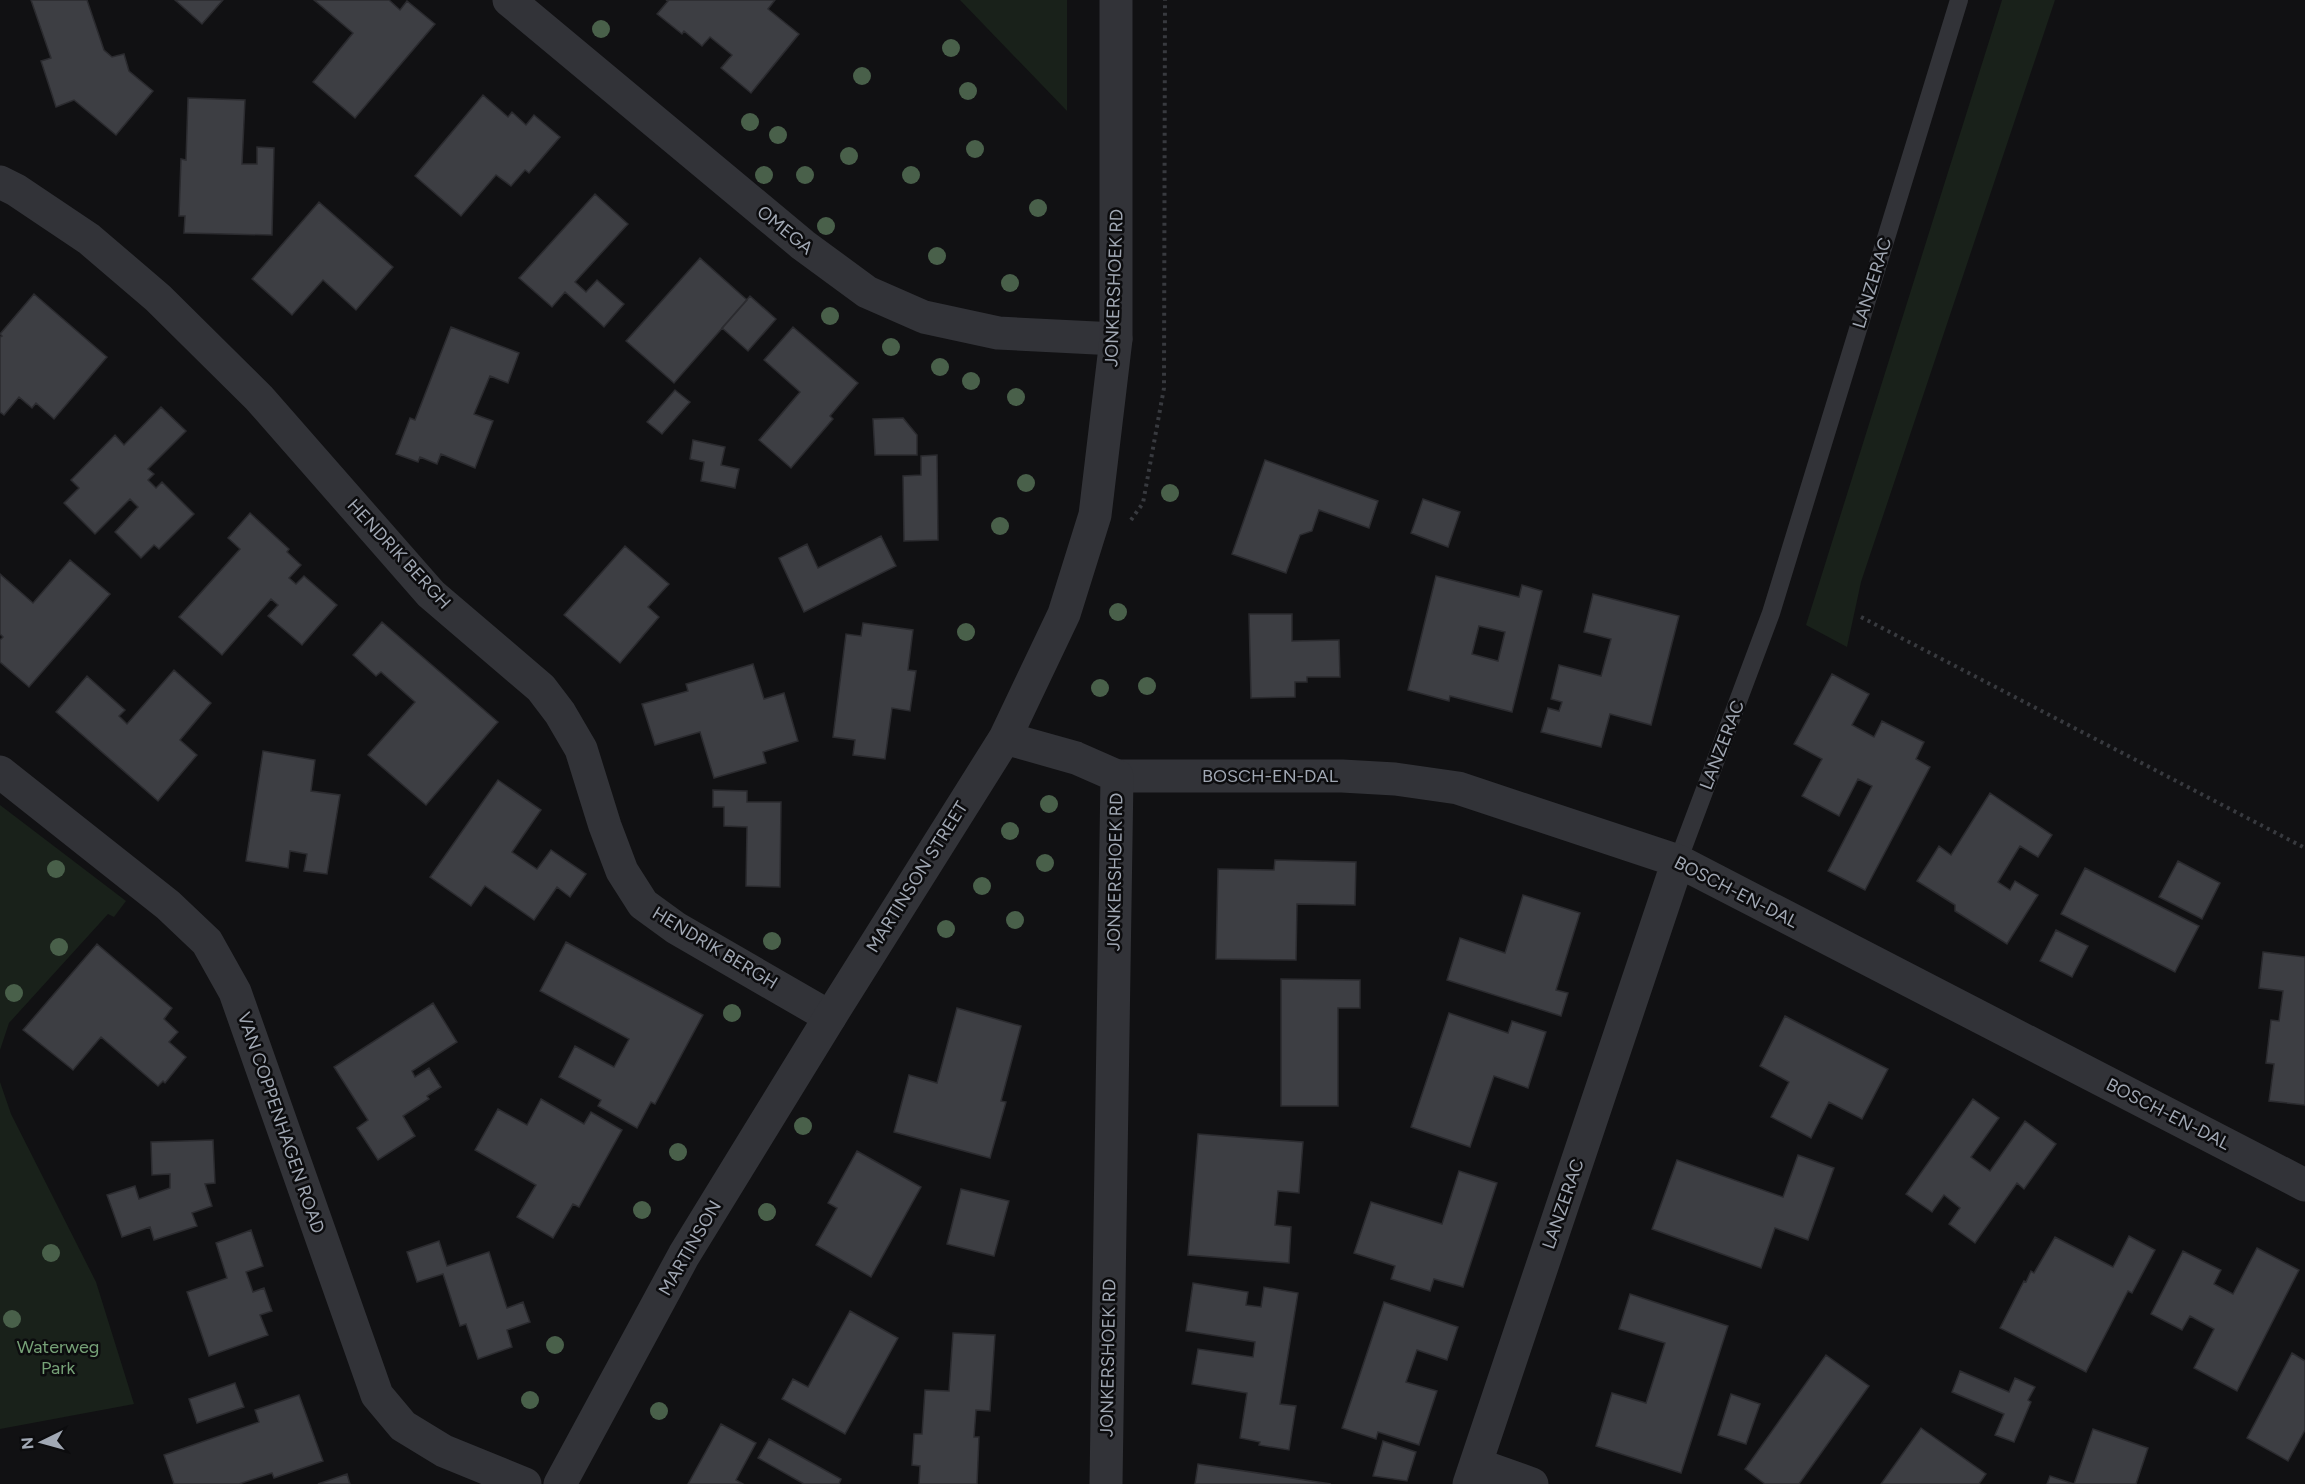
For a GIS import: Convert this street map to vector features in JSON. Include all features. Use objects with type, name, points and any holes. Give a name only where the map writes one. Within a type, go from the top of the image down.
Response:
[{"type":"street","name":"OMEGA","points":[[509,0],[803,245],[867,292],[924,317],[998,333],[1116,339]]},
{"type":"street","name":"JONKERSHOEK RD","points":[[1106,1484],[1117,776],[1076,758],[1005,738],[1064,614],[1095,515],[1116,339],[1116,0]]},
{"type":"street","name":"HENDRIK BERGH","points":[[0,182],[16,190],[88,239],[158,298],[259,398],[431,594],[541,688],[560,713],[581,749],[604,826],[622,871],[643,904],[676,928],[830,1017]]},
{"type":"street","name":"MARTINSON STREET","points":[[830,1017],[1005,738]]},
{"type":"street","name":"VAN COPPENHAGEN ROAD","points":[[0,771],[168,905],[207,942],[235,992],[377,1395],[403,1426],[434,1445],[525,1484]]},
{"type":"street","name":"BOSCH-EN-DAL","points":[[1117,776],[1342,776],[1395,779],[1458,788],[1678,861],[2305,1185]]},
{"type":"street","name":"LANZERAC","points":[[1473,1474],[1678,861]]},
{"type":"street","name":"MARTINSON","points":[[560,1484],[684,1255],[830,1017]]},
{"type":"street","points":[[1473,1474],[1532,1484]]},
{"type":"lane","name":"LANZERAC","points":[[1678,861],[1771,614],[1959,0]]},
{"type":"path","points":[[1861,616],[2305,848]]},
{"type":"green space","points":[[960,0],[1067,0],[1067,111]]},
{"type":"green space","points":[[2002,0],[2055,0],[1861,582],[1847,647],[1806,625]]},
{"type":"green space","points":[[0,805],[126,901],[114,917],[108,914],[9,1023],[0,1050]]},
{"type":"green space","name":"Waterweg Park","points":[[0,1082],[11,1114],[96,1282],[134,1404],[0,1429]]},
{"type":"building","points":[[31,0],[87,0],[104,50],[112,57],[124,54],[129,71],[153,91],[116,135],[74,100],[56,107],[41,61],[51,58]]},
{"type":"building","points":[[175,0],[223,0],[202,24]]},
{"type":"building","points":[[314,0],[389,0],[400,10],[407,1],[435,24],[355,118],[313,82],[353,33]]},
{"type":"building","points":[[666,0],[775,0],[768,9],[799,34],[751,93],[721,68],[732,55],[710,37],[702,46],[684,31],[682,34],[657,14],[668,1]]},
{"type":"building","points":[[483,95],[508,117],[512,112],[526,125],[534,115],[560,137],[529,173],[525,170],[511,186],[496,175],[461,216],[415,176]]},
{"type":"building","points":[[188,98],[245,100],[242,164],[257,164],[257,147],[274,148],[272,235],[184,233],[185,216],[179,216],[181,159],[186,160]]},
{"type":"building","points":[[595,194],[628,224],[575,282],[586,292],[597,280],[624,304],[604,327],[565,292],[552,307],[519,278]]},
{"type":"building","points":[[319,202],[393,267],[356,310],[323,280],[292,315],[252,279]]},
{"type":"building","points":[[700,258],[747,300],[674,383],[626,341]]},
{"type":"building","points":[[34,294],[107,357],[54,419],[36,403],[32,408],[19,397],[4,415],[0,412],[0,337],[2,336],[0,334]]},
{"type":"building","points":[[750,296],[776,319],[748,351],[722,328]]},
{"type":"building","points":[[451,327],[519,353],[508,383],[490,376],[474,414],[493,421],[475,468],[441,454],[437,464],[420,457],[418,462],[396,454],[410,418],[415,420]]},
{"type":"building","points":[[793,327],[858,383],[830,416],[833,419],[791,468],[759,440],[800,392],[764,360]]},
{"type":"building","points":[[675,390],[690,402],[662,434],[647,422]]},
{"type":"building","points":[[161,407],[186,431],[148,469],[154,474],[148,480],[156,488],[162,482],[194,514],[159,549],[154,545],[141,558],[115,532],[138,507],[130,499],[95,534],[64,503],[79,488],[71,480],[115,435],[124,445]]},
{"type":"building","points":[[903,418],[917,435],[917,455],[875,455],[873,419]]},
{"type":"building","points":[[693,440],[725,447],[721,465],[739,469],[735,488],[701,481],[704,462],[690,459]]},
{"type":"building","points":[[937,455],[938,540],[904,541],[903,476],[921,475],[921,456]]},
{"type":"building","points":[[1265,460],[1378,501],[1369,528],[1319,510],[1312,531],[1300,535],[1286,573],[1232,554]]},
{"type":"building","points":[[1423,499],[1460,512],[1448,547],[1411,533]]},
{"type":"building","points":[[250,513],[289,549],[287,552],[301,565],[289,578],[296,584],[304,576],[337,605],[302,645],[268,616],[278,605],[271,599],[222,655],[179,617],[240,549],[228,538]]},
{"type":"building","points":[[881,536],[896,566],[804,612],[779,558],[807,544],[818,568]]},
{"type":"building","points":[[625,546],[669,584],[648,607],[659,617],[620,663],[564,615]]},
{"type":"building","points":[[70,560],[110,594],[29,687],[0,662],[0,640],[3,637],[0,634],[0,574],[33,603]]},
{"type":"building","points":[[1436,576],[1519,597],[1522,585],[1542,591],[1512,712],[1450,696],[1449,701],[1408,690]],"holes":[[[1479,626],[1505,632],[1498,661],[1472,654]]]},
{"type":"building","points":[[1593,594],[1679,616],[1651,725],[1610,714],[1601,747],[1541,732],[1548,708],[1559,711],[1562,702],[1551,699],[1559,665],[1601,676],[1611,639],[1584,632]]},
{"type":"building","points":[[1249,614],[1292,614],[1292,641],[1339,640],[1340,677],[1307,677],[1307,682],[1295,682],[1295,697],[1251,698]]},
{"type":"building","points":[[382,622],[498,722],[426,805],[368,755],[415,702],[381,672],[376,676],[353,655]]},
{"type":"building","points":[[863,623],[913,630],[908,670],[916,671],[910,711],[892,708],[885,759],[853,755],[855,740],[833,737],[846,634],[861,636]]},
{"type":"building","points":[[753,664],[764,699],[784,693],[798,741],[763,752],[766,763],[714,778],[700,732],[655,745],[642,704],[688,691],[686,684]]},
{"type":"building","points":[[174,670],[211,703],[180,740],[197,755],[158,801],[56,712],[87,676],[125,710],[119,716],[127,724]]},
{"type":"building","points":[[1832,674],[1869,694],[1852,725],[1874,737],[1882,721],[1924,742],[1916,759],[1930,767],[1865,890],[1828,871],[1872,786],[1858,779],[1839,816],[1802,796],[1822,759],[1794,744]]},
{"type":"building","points":[[263,751],[315,760],[311,791],[340,795],[327,874],[304,871],[307,854],[290,851],[288,868],[246,861]]},
{"type":"building","points":[[498,780],[541,810],[512,852],[537,869],[551,850],[586,874],[570,897],[557,887],[534,920],[485,886],[471,906],[430,877]]},
{"type":"building","points":[[713,790],[747,791],[747,802],[781,802],[780,887],[746,886],[747,827],[724,826],[724,807],[713,807]]},
{"type":"building","points":[[1990,793],[2052,835],[2038,857],[2020,846],[1998,882],[2010,890],[2015,881],[2038,895],[2007,944],[1955,911],[1955,905],[1917,881],[1939,846],[1951,855]]},
{"type":"building","points":[[1275,860],[1356,862],[1355,905],[1297,904],[1296,960],[1216,959],[1218,869],[1274,870]]},
{"type":"building","points":[[2178,861],[2220,883],[2202,919],[2159,897]]},
{"type":"building","points":[[2085,868],[2199,926],[2175,972],[2061,914]]},
{"type":"building","points":[[1523,895],[1580,913],[1556,990],[1568,993],[1561,1016],[1447,980],[1460,938],[1505,953]]},
{"type":"building","points":[[2056,930],[2088,946],[2072,977],[2040,961]]},
{"type":"building","points":[[566,942],[703,1015],[655,1104],[651,1102],[637,1128],[598,1106],[601,1100],[559,1077],[575,1046],[614,1067],[629,1039],[540,991]]},
{"type":"building","points":[[97,944],[172,1008],[164,1019],[178,1032],[169,1042],[186,1057],[165,1083],[163,1081],[158,1086],[101,1037],[73,1070],[23,1030]]},
{"type":"building","points":[[2263,952],[2305,957],[2305,1105],[2269,1101],[2274,1064],[2266,1063],[2271,1020],[2279,1021],[2283,991],[2259,988]]},
{"type":"building","points":[[1281,979],[1360,980],[1360,1008],[1338,1008],[1338,1106],[1281,1106]]},
{"type":"building","points":[[433,1003],[457,1042],[412,1071],[415,1077],[429,1068],[441,1087],[427,1096],[429,1099],[403,1116],[415,1136],[378,1160],[357,1128],[368,1120],[334,1067]]},
{"type":"building","points":[[957,1008],[1021,1026],[1001,1101],[1006,1102],[990,1158],[894,1132],[909,1075],[937,1083]]},
{"type":"building","points":[[1449,1013],[1508,1033],[1512,1021],[1546,1032],[1528,1088],[1494,1076],[1470,1147],[1411,1127]]},
{"type":"building","points":[[1785,1016],[1888,1069],[1862,1119],[1829,1102],[1811,1138],[1771,1117],[1789,1082],[1760,1066]]},
{"type":"building","points":[[541,1099],[584,1124],[591,1112],[622,1130],[579,1207],[573,1204],[553,1238],[517,1217],[536,1185],[475,1150],[498,1109],[527,1125]]},
{"type":"building","points":[[1973,1099],[1999,1118],[1971,1157],[1990,1171],[2025,1121],[2056,1144],[2024,1189],[2017,1183],[1975,1243],[1949,1224],[1960,1208],[1944,1195],[1932,1212],[1906,1194]]},
{"type":"building","points":[[1198,1134],[1303,1142],[1299,1193],[1278,1191],[1275,1225],[1291,1227],[1289,1263],[1188,1255]]},
{"type":"building","points":[[213,1140],[215,1183],[205,1184],[212,1206],[192,1213],[197,1226],[154,1240],[150,1227],[122,1237],[107,1195],[135,1186],[139,1199],[170,1188],[170,1174],[152,1175],[151,1142]]},
{"type":"building","points":[[857,1151],[921,1187],[871,1277],[816,1245],[837,1208],[828,1203]]},
{"type":"building","points":[[1798,1155],[1834,1168],[1808,1240],[1775,1228],[1761,1268],[1652,1229],[1677,1160],[1783,1197]]},
{"type":"building","points":[[1459,1171],[1497,1183],[1463,1287],[1434,1279],[1430,1291],[1391,1279],[1395,1266],[1354,1253],[1371,1202],[1442,1224]]},
{"type":"building","points":[[961,1189],[1009,1201],[994,1256],[947,1244]]},
{"type":"building","points":[[251,1230],[263,1266],[246,1272],[253,1292],[264,1288],[272,1311],[260,1315],[268,1335],[209,1356],[187,1292],[227,1278],[216,1243]]},
{"type":"building","points":[[2129,1236],[2155,1250],[2132,1293],[2128,1291],[2086,1372],[2000,1328],[2024,1281],[2026,1282],[2031,1271],[2034,1273],[2055,1237],[2113,1267]]},
{"type":"building","points":[[439,1241],[447,1266],[489,1252],[507,1308],[523,1302],[530,1322],[507,1330],[512,1347],[478,1359],[466,1324],[460,1326],[443,1274],[417,1282],[407,1252]]},
{"type":"building","points":[[2257,1248],[2299,1270],[2237,1391],[2194,1368],[2214,1329],[2190,1316],[2182,1330],[2151,1314],[2183,1251],[2221,1270],[2214,1284],[2233,1294]]},
{"type":"building","points":[[1193,1283],[1248,1292],[1246,1305],[1261,1307],[1264,1287],[1298,1293],[1280,1404],[1296,1406],[1289,1450],[1259,1445],[1260,1442],[1240,1438],[1247,1393],[1192,1384],[1198,1349],[1253,1357],[1255,1342],[1186,1331]]},
{"type":"building","points":[[1630,1294],[1728,1326],[1681,1473],[1596,1446],[1612,1393],[1646,1403],[1665,1343],[1619,1329]]},
{"type":"building","points":[[1384,1302],[1458,1327],[1447,1360],[1417,1350],[1406,1382],[1437,1391],[1419,1445],[1378,1432],[1376,1439],[1342,1428]]},
{"type":"building","points":[[850,1311],[898,1338],[845,1434],[782,1399],[793,1379],[808,1387]]},
{"type":"building","points":[[953,1333],[995,1335],[990,1411],[976,1410],[974,1437],[979,1437],[977,1484],[919,1484],[920,1466],[912,1465],[914,1434],[922,1434],[925,1390],[949,1391]]},
{"type":"building","points":[[2292,1353],[2305,1361],[2305,1430],[2288,1461],[2247,1438]]},
{"type":"building","points":[[1826,1355],[1869,1386],[1799,1484],[1765,1484],[1745,1469]]},
{"type":"building","points":[[1960,1371],[2009,1392],[2015,1378],[2035,1387],[2028,1400],[2031,1402],[2014,1442],[1995,1435],[2004,1414],[1952,1392]]},
{"type":"building","points":[[235,1383],[244,1407],[197,1423],[189,1399]]},
{"type":"building","points":[[1731,1394],[1760,1404],[1746,1444],[1718,1435]]},
{"type":"building","points":[[299,1395],[323,1461],[274,1478],[272,1473],[239,1484],[174,1484],[164,1455],[259,1422],[255,1410]]},
{"type":"building","points":[[721,1424],[756,1443],[736,1480],[743,1484],[688,1484]]},
{"type":"building","points":[[1921,1428],[1986,1474],[1979,1484],[1881,1484]]},
{"type":"building","points":[[2093,1429],[2148,1448],[2136,1484],[2074,1484]]},
{"type":"building","points":[[769,1439],[841,1479],[839,1484],[804,1484],[758,1458]]},
{"type":"building","points":[[1383,1441],[1416,1452],[1407,1481],[1373,1476]]},
{"type":"building","points":[[1198,1464],[1331,1484],[1195,1484]]},
{"type":"building","points":[[347,1474],[350,1484],[318,1484]]},
{"type":"building","points":[[2050,1476],[2074,1484],[2047,1484]]}]
